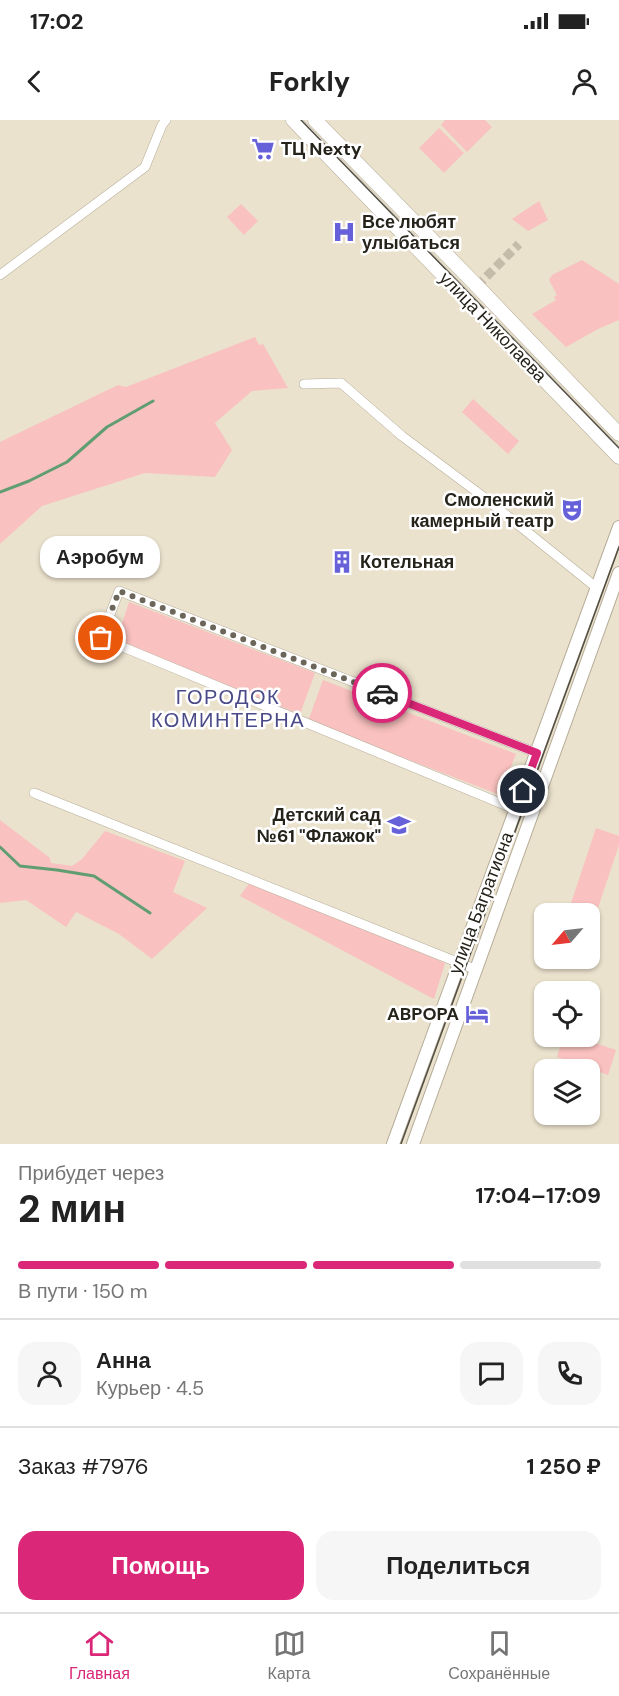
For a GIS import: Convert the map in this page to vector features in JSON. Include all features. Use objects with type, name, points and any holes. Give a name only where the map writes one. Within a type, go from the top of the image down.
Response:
[{"type":"main road","name":"улица Николаева","points":[[292,120],[619,457]]},
{"type":"main road","name":"улица Николаева","points":[[315,120],[619,434]]},
{"type":"main road","name":"улица Багратиона","points":[[393,1144],[619,527]]},
{"type":"main road","name":"улица Багратиона","points":[[414,1144],[619,573]]},
{"type":"street","points":[[0,275],[145,166],[166,120]]},
{"type":"street","points":[[453,286],[477,286]]},
{"type":"street","points":[[304,384],[341,383],[402,436],[485,498],[597,588]]},
{"type":"street","points":[[517,810],[101,638],[119,591],[537,753]]},
{"type":"street","points":[[34,793],[477,970]]},
{"type":"shaded area","points":[[445,120],[485,120],[492,127],[467,152],[441,125]]},
{"type":"shaded area","points":[[439,128],[464,153],[444,173],[419,148]]},
{"type":"shaded area","points":[[539,201],[548,220],[528,231],[512,219]]},
{"type":"shaded area","points":[[241,204],[258,221],[244,235],[227,217]]},
{"type":"shaded area","points":[[582,260],[619,284],[619,320],[566,347],[532,314],[556,300],[554,297],[557,295],[549,280],[552,275]]},
{"type":"shaded area","points":[[255,337],[259,345],[263,344],[288,388],[252,391],[215,423],[232,450],[215,477],[145,473],[42,506],[0,544],[0,442],[118,385],[126,387]]},
{"type":"shaded area","points":[[473,399],[519,441],[508,454],[462,412]]},
{"type":"shaded area","points":[[129,602],[315,673],[300,714],[116,642]]},
{"type":"shaded area","points":[[323,680],[516,754],[500,795],[308,721]]},
{"type":"shaded area","points":[[0,820],[50,858],[51,863],[72,866],[82,859],[105,831],[185,861],[173,892],[207,908],[152,959],[119,934],[76,912],[66,927],[26,900],[0,903]]},
{"type":"shaded area","points":[[596,828],[619,836],[619,845],[600,903],[571,903]]},
{"type":"shaded area","points":[[251,881],[445,963],[434,999],[240,896]]},
{"type":"shaded area","points":[[600,1045],[616,1050],[608,1075],[600,1072],[600,1059],[557,1057],[560,1047],[600,1047]]},
{"type":"waterway","points":[[0,492],[29,481],[67,462],[107,427],[153,401]]},
{"type":"waterway","points":[[0,847],[20,866],[94,876],[150,913]]},
{"type":"tunnel","points":[[477,286],[519,244]]},
{"type":"tram line","points":[[301,120],[619,448]]},
{"type":"tram line","points":[[401,1144],[619,547]]},
{"type":"way so far","points":[[101,638],[119,591],[382,693]]},
{"type":"place","name":"ТЦ Nexty","points":[[263,149]]},
{"type":"place","name":"Все любят улыбаться","points":[[344,232]]},
{"type":"place","name":"Смоленский камерный театр","points":[[572,510]]},
{"type":"place","name":"Котельная","points":[[342,562]]},
{"type":"place","name":"Аэробум","points":[[101,638]]},
{"type":"place","name":"Детский сад №61 \"Флажок\"","points":[[399,825]]},
{"type":"place","name":"ABPOPA","points":[[477,1014]]},
{"type":"district","name":"ГОРОДОК КОМИНТЕРНА","points":[[228,708]]},
{"type":"route","points":[[382,693],[537,753],[523,791]]}]
